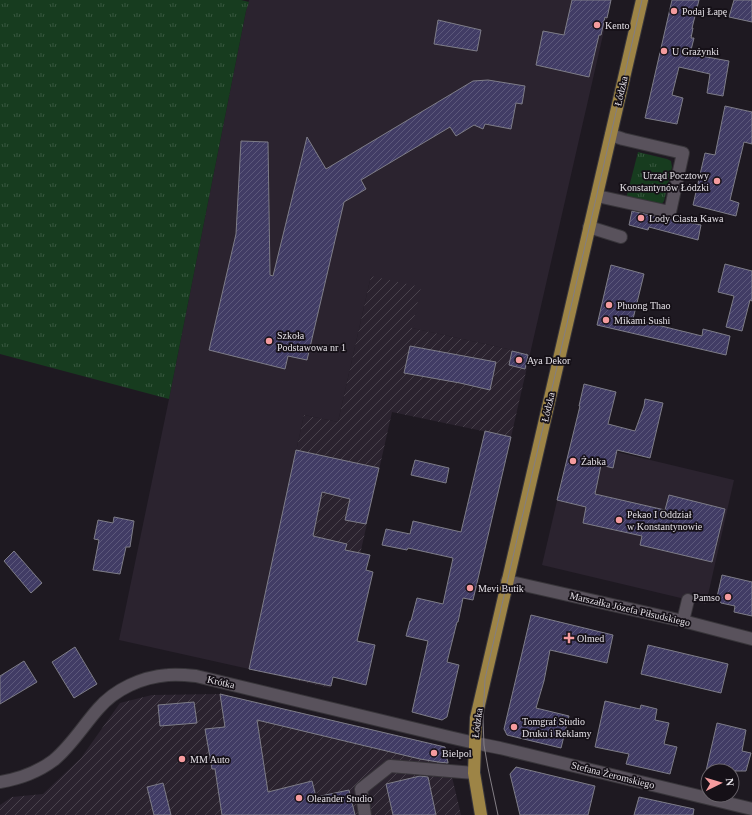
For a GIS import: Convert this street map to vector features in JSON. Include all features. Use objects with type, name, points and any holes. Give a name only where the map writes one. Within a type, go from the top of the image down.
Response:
[{"type":"main road","name":"Łódzka","points":[[481,815],[474,773],[476,718],[642,0]]},
{"type":"street","points":[[597,196],[670,212],[683,153],[610,135]]},
{"type":"street","points":[[589,227],[621,236]]},
{"type":"street","name":"Marszałka Józefa Piłsudskiego","points":[[507,581],[752,639]]},
{"type":"street","points":[[683,622],[688,600]]},
{"type":"street","name":"Krótka","points":[[0,782],[16,779],[31,773],[54,760],[68,746],[98,708],[114,694],[142,680],[168,675],[196,676],[475,743]]},
{"type":"street","name":"Stefana Żeromskiego","points":[[475,743],[752,809]]},
{"type":"street","points":[[365,815],[361,790],[390,766],[474,773]]},
{"type":"shaded area","name":"Szkoła Podstawowa nr 1","points":[[249,0],[611,0],[530,354],[412,328],[371,276],[338,422],[304,415],[249,669],[119,640]]},
{"type":"shaded area","points":[[371,276],[421,287],[412,328],[530,354],[511,437],[392,412],[330,688],[249,669],[304,415],[338,422]]},
{"type":"shaded area","points":[[571,441],[734,480],[706,604],[542,565]]},
{"type":"shaded area","points":[[220,694],[445,747],[461,815],[0,815],[0,805],[12,797],[43,794],[81,758],[120,703],[152,695]]},
{"type":"green space","points":[[0,0],[241,0],[249,2],[169,399],[0,354]]},
{"type":"green space","points":[[638,152],[671,161],[672,167],[664,201],[661,205],[626,199]]},
{"type":"building","points":[[572,0],[611,0],[607,18],[605,17],[601,35],[599,35],[589,77],[536,65],[543,31],[564,35]]},
{"type":"building","points":[[672,0],[699,0],[692,28],[691,38],[694,38],[690,54],[729,61],[723,96],[707,93],[710,74],[679,67],[672,95],[683,98],[677,124],[645,118]]},
{"type":"building","points":[[734,0],[752,0],[752,22],[729,17]]},
{"type":"building","points":[[438,20],[481,30],[477,51],[434,44]]},
{"type":"building","points":[[488,80],[525,86],[522,104],[516,103],[511,129],[485,124],[483,129],[474,125],[456,136],[450,127],[361,180],[366,189],[344,202],[307,360],[288,356],[285,369],[209,350],[236,234],[241,141],[268,142],[270,275],[273,276],[307,137],[326,169],[473,81]]},
{"type":"building","points":[[725,106],[752,112],[752,144],[744,142],[730,200],[739,203],[736,216],[693,205],[705,153],[715,155]]},
{"type":"building","points":[[632,211],[701,225],[698,240],[649,227],[648,230],[629,225]]},
{"type":"building","points":[[725,264],[752,271],[752,301],[750,300],[742,331],[726,327],[734,296],[718,292]]},
{"type":"building","points":[[611,265],[644,274],[633,319],[702,336],[703,329],[730,336],[726,355],[597,325]]},
{"type":"building","points":[[410,346],[496,362],[490,390],[404,373]]},
{"type":"building","name":"Aya Dekor","points":[[512,351],[528,355],[525,369],[509,365]]},
{"type":"building","points":[[584,384],[616,392],[608,424],[635,431],[645,399],[663,403],[650,458],[617,450],[613,468],[601,465],[595,494],[665,510],[669,495],[725,509],[712,562],[640,545],[642,536],[583,523],[586,507],[557,500]]},
{"type":"building","points":[[485,431],[511,437],[473,600],[463,598],[447,662],[459,665],[447,717],[442,720],[412,712],[428,641],[406,636],[417,598],[443,604],[453,558],[408,548],[407,550],[382,545],[386,529],[410,534],[413,521],[461,532]]},
{"type":"building","points":[[296,450],[379,468],[366,524],[345,520],[350,499],[322,492],[313,536],[347,544],[345,550],[370,555],[366,570],[373,572],[357,641],[375,645],[366,685],[333,677],[331,686],[249,669]]},
{"type":"building","points":[[415,460],[449,468],[446,483],[411,475]]},
{"type":"building","points":[[114,517],[134,521],[130,547],[126,547],[120,574],[93,570],[99,540],[94,539],[98,520],[113,523]]},
{"type":"building","points":[[14,551],[42,583],[31,593],[4,561]]},
{"type":"building","points":[[722,575],[752,582],[752,616],[734,612],[735,606],[721,603],[717,597]]},
{"type":"building","points":[[531,615],[613,635],[607,663],[550,650],[544,681],[536,708],[569,716],[561,748],[507,735],[504,729]]},
{"type":"building","points":[[648,645],[728,664],[721,693],[641,674]]},
{"type":"building","points":[[75,647],[97,684],[74,698],[52,662]]},
{"type":"building","points":[[24,661],[37,682],[0,704],[0,676]]},
{"type":"building","points":[[220,694],[445,747],[448,763],[420,759],[257,720],[268,792],[312,781],[316,797],[349,790],[355,815],[222,815],[215,769],[212,769],[205,729],[225,727]]},
{"type":"building","points":[[605,701],[640,709],[641,705],[657,709],[655,720],[669,723],[664,744],[677,747],[670,774],[626,764],[629,754],[595,747]]},
{"type":"building","points":[[194,702],[197,723],[160,726],[158,705]]},
{"type":"building","points":[[717,723],[746,730],[742,751],[751,753],[746,771],[740,771],[740,763],[708,763]]},
{"type":"building","points":[[516,767],[595,786],[588,815],[520,815],[510,774]]},
{"type":"building","points":[[420,776],[428,777],[436,815],[393,815],[386,784]]},
{"type":"building","points":[[163,783],[171,815],[154,815],[147,787]]},
{"type":"building","points":[[639,797],[694,809],[693,815],[634,815]]},
{"type":"tram line","points":[[498,815],[484,745],[483,720],[485,679],[642,0]]},
{"type":"place","name":"Podaj Łapę","points":[[674,11]]},
{"type":"place","name":"Kento","points":[[597,25]]},
{"type":"place","name":"U Grażynki","points":[[664,51]]},
{"type":"place","name":"Urząd Pocztowy Konstantynów Łódzki","points":[[717,181]]},
{"type":"place","name":"Lody Ciasta Kawa","points":[[641,218]]},
{"type":"place","name":"Phuong Thao","points":[[609,305]]},
{"type":"place","name":"Mikami Sushi","points":[[606,320]]},
{"type":"place","name":"Szkoła Podstawowa nr 1","points":[[269,341]]},
{"type":"place","name":"Aya Dekor","points":[[519,360]]},
{"type":"place","name":"Żabka","points":[[573,461]]},
{"type":"place","name":"Pekao I Oddział w Konstantynowie","points":[[619,520]]},
{"type":"place","name":"Mevi Butik","points":[[470,588]]},
{"type":"place","name":"Pamso","points":[[728,597]]},
{"type":"place","name":"Olmed","points":[[569,638]]},
{"type":"place","name":"Tomgraf Studio Druku i Reklamy","points":[[514,727]]},
{"type":"place","name":"Bielpol","points":[[434,753]]},
{"type":"place","name":"MM Auto","points":[[182,759]]},
{"type":"place","name":"Oleander Studio","points":[[299,798]]}]
